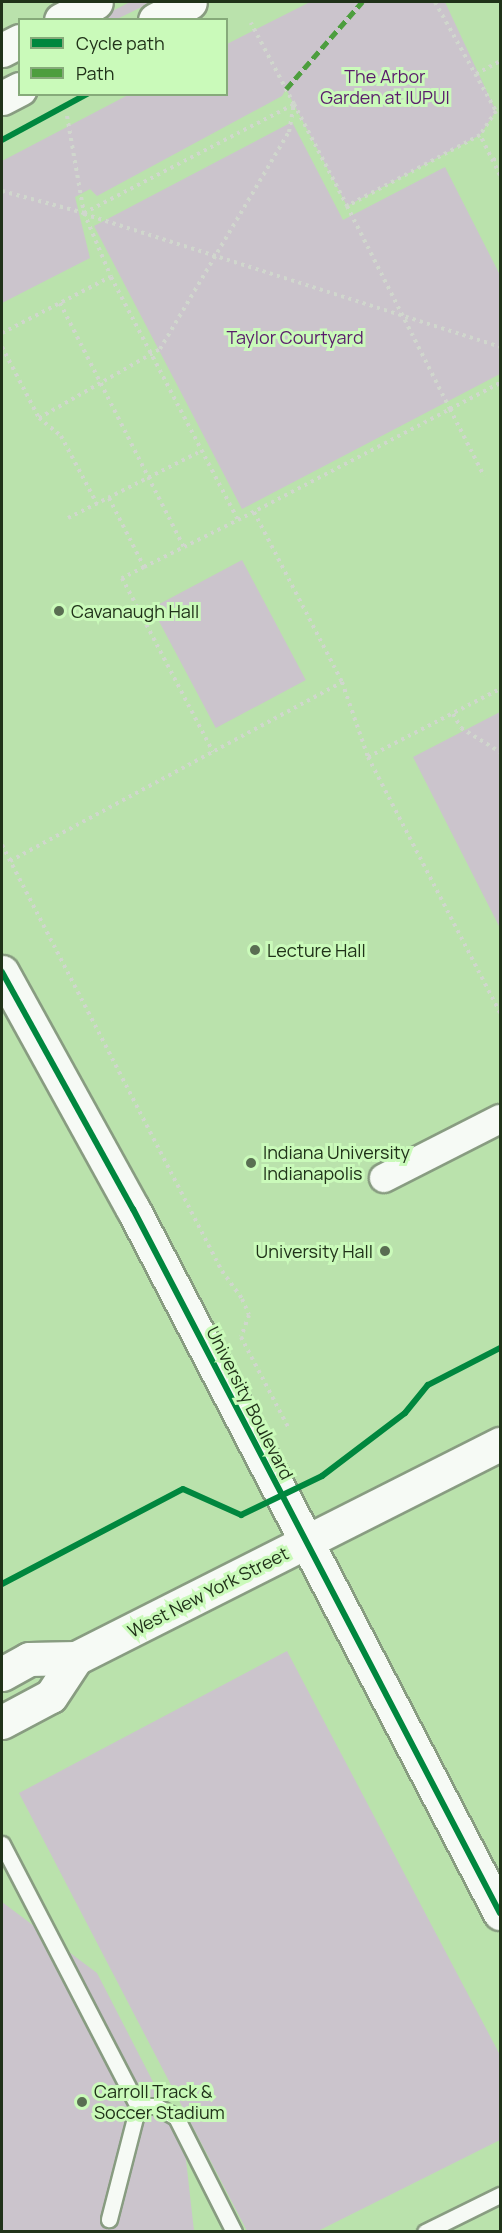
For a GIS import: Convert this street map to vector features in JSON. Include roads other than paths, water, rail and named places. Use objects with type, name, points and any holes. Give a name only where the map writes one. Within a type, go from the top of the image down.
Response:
[{"type":"street","points":[[65,18],[96,2]]},
{"type":"street","points":[[159,18],[190,2]]},
{"type":"street","points":[[2,50],[18,42]]},
{"type":"street","points":[[2,98],[18,90]]},
{"type":"street","name":"University Boulevard","points":[[2,972],[132,1209],[501,1913]]},
{"type":"street","points":[[384,1178],[501,1119]]},
{"type":"street","name":"West New York Street","points":[[2,1674],[29,1659],[76,1658],[501,1444]]},
{"type":"street","points":[[2,1722],[51,1696],[76,1658]]},
{"type":"lane","points":[[2,1844],[138,2106],[110,2219]]},
{"type":"lane","points":[[138,2106],[156,2106],[176,2117],[234,2232]]},
{"type":"lane","points":[[425,2232],[501,2195]]},
{"type":"place","name":"Cavanaugh Hall","points":[[59,611]]},
{"type":"place","name":"Lecture Hall","points":[[255,950]]},
{"type":"place","name":"Indiana University Indianapolis","points":[[251,1163]]},
{"type":"place","name":"University Hall","points":[[385,1251]]},
{"type":"place","name":"Carroll Track & Soccer Stadium","points":[[82,2102]]},
{"type":"park label","name":"The Arbor Garden at IUPUI","points":[[385,88]]},
{"type":"park label","name":"Taylor Courtyard","points":[[295,337]]}]
